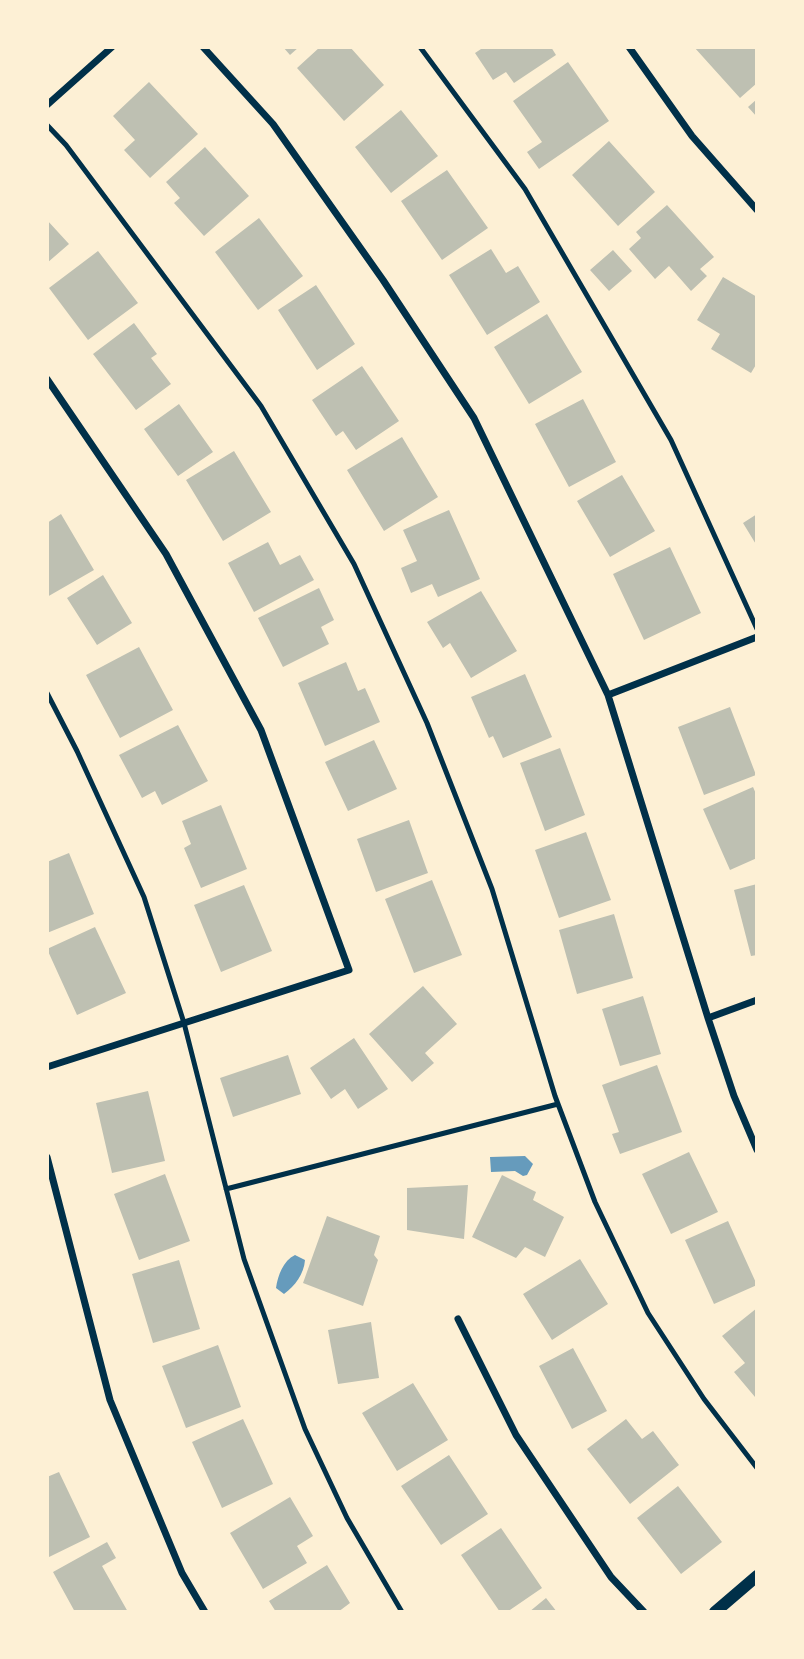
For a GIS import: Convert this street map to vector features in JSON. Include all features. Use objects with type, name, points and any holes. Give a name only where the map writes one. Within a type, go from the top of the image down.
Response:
[{"type":"street","points":[[47,105],[112,47]]},
{"type":"street","points":[[203,47],[273,124],[383,280],[474,418],[608,695],[708,1018],[734,1096],[757,1150]]},
{"type":"street","points":[[629,47],[692,136],[757,210]]},
{"type":"street","points":[[47,379],[166,554],[261,730],[349,970],[47,1067]]},
{"type":"street","points":[[608,695],[757,637]]},
{"type":"street","points":[[708,1018],[757,1000]]},
{"type":"street","points":[[47,1157],[110,1399],[181,1573],[205,1612]]},
{"type":"street","points":[[458,1319],[516,1435],[611,1577],[644,1612]]},
{"type":"street","points":[[715,1612],[757,1576]]},
{"type":"lane","points":[[420,47],[525,189],[671,440],[757,629]]},
{"type":"lane","points":[[47,125],[66,145],[261,406],[354,564],[427,723],[492,890],[558,1104],[595,1202],[648,1312],[704,1399],[757,1468]]},
{"type":"lane","points":[[47,694],[77,751],[144,897],[184,1023],[244,1259],[305,1429],[347,1518],[402,1612]]},
{"type":"lane","points":[[226,1189],[558,1104]]},
{"type":"water","points":[[525,1156],[533,1164],[527,1175],[523,1176],[515,1171],[491,1172],[490,1157]]},
{"type":"water","points":[[295,1255],[305,1260],[303,1270],[284,1294],[276,1288],[278,1278],[284,1265]]},
{"type":"building","points":[[283,47],[299,47],[290,55]]},
{"type":"building","points":[[320,47],[350,47],[384,85],[344,121],[297,68]]},
{"type":"building","points":[[484,47],[551,47],[556,55],[514,83],[506,72],[493,80],[475,53]]},
{"type":"building","points":[[694,47],[757,47],[757,83],[740,98]]},
{"type":"building","points":[[568,62],[609,121],[539,169],[527,152],[542,142],[513,101]]},
{"type":"building","points":[[149,82],[198,134],[150,178],[124,150],[135,140],[113,116]]},
{"type":"building","points":[[757,99],[757,117],[748,107]]},
{"type":"building","points":[[401,110],[438,156],[391,193],[355,147]]},
{"type":"building","points":[[609,141],[655,192],[618,226],[572,175]]},
{"type":"building","points":[[205,147],[249,196],[204,236],[174,203],[180,198],[166,182]]},
{"type":"building","points":[[447,170],[488,228],[442,260],[401,201]]},
{"type":"building","points":[[667,205],[714,257],[700,269],[707,276],[691,291],[669,266],[655,279],[629,249],[641,238],[636,232]]},
{"type":"building","points":[[259,218],[303,276],[258,310],[215,252]]},
{"type":"building","points":[[47,220],[69,244],[47,263]]},
{"type":"building","points":[[491,249],[506,273],[518,266],[540,302],[487,335],[449,275]]},
{"type":"building","points":[[613,250],[632,271],[609,291],[590,270]]},
{"type":"building","points":[[98,251],[138,303],[88,340],[49,288]]},
{"type":"building","points":[[723,277],[757,297],[757,363],[751,373],[711,349],[720,334],[697,320]]},
{"type":"building","points":[[316,285],[355,344],[317,370],[278,310]]},
{"type":"building","points":[[547,314],[582,372],[529,404],[494,347]]},
{"type":"building","points":[[134,323],[157,354],[151,358],[171,384],[136,410],[93,354]]},
{"type":"building","points":[[362,366],[399,421],[356,450],[343,431],[336,436],[312,400]]},
{"type":"building","points":[[583,399],[616,462],[569,487],[535,424]]},
{"type":"building","points":[[179,404],[213,452],[178,476],[144,429]]},
{"type":"building","points":[[402,437],[438,497],[384,531],[347,470]]},
{"type":"building","points":[[234,451],[271,512],[223,541],[186,480]]},
{"type":"building","points":[[622,475],[655,531],[610,557],[577,501]]},
{"type":"building","points":[[449,510],[480,579],[438,597],[432,584],[411,593],[401,568],[417,561],[403,530]]},
{"type":"building","points":[[61,514],[94,570],[47,597],[47,523]]},
{"type":"building","points":[[757,514],[757,546],[743,523]]},
{"type":"building","points":[[268,542],[280,565],[300,555],[314,580],[254,612],[228,563]]},
{"type":"building","points":[[670,547],[701,613],[644,640],[613,574]]},
{"type":"building","points":[[103,575],[132,623],[97,645],[67,598]]},
{"type":"building","points":[[319,588],[334,620],[321,627],[329,644],[283,667],[258,618]]},
{"type":"building","points":[[481,591],[517,651],[471,678],[450,643],[443,648],[427,622]]},
{"type":"building","points":[[139,647],[173,710],[120,738],[86,675]]},
{"type":"building","points":[[346,662],[358,691],[365,688],[380,722],[325,746],[298,683]]},
{"type":"building","points":[[525,674],[552,737],[503,758],[493,736],[489,738],[471,697]]},
{"type":"building","points":[[730,707],[756,775],[704,795],[678,727]]},
{"type":"building","points":[[178,725],[208,781],[162,805],[155,791],[142,798],[119,755]]},
{"type":"building","points":[[374,740],[397,789],[348,811],[325,762]]},
{"type":"building","points":[[560,748],[585,815],[545,831],[520,763]]},
{"type":"building","points":[[753,787],[757,796],[757,858],[730,870],[703,809]]},
{"type":"building","points":[[221,805],[247,869],[201,888],[184,848],[191,844],[182,821]]},
{"type":"building","points":[[409,820],[428,873],[376,892],[357,839]]},
{"type":"building","points":[[586,832],[611,900],[559,918],[535,850]]},
{"type":"building","points":[[69,853],[94,914],[47,933],[47,862]]},
{"type":"building","points":[[432,880],[462,955],[414,973],[385,899]]},
{"type":"building","points":[[757,884],[757,955],[751,956],[734,890]]},
{"type":"building","points":[[244,885],[272,951],[221,972],[194,905]]},
{"type":"building","points":[[614,914],[633,978],[577,994],[559,930]]},
{"type":"building","points":[[95,927],[126,993],[77,1015],[47,949]]},
{"type":"building","points":[[423,986],[457,1024],[425,1053],[434,1063],[412,1082],[369,1034]]},
{"type":"building","points":[[643,996],[661,1054],[620,1066],[602,1009]]},
{"type":"building","points":[[354,1038],[388,1089],[358,1109],[345,1089],[331,1099],[310,1068]]},
{"type":"building","points":[[288,1055],[301,1094],[233,1117],[220,1078]]},
{"type":"building","points":[[657,1065],[682,1132],[620,1154],[612,1134],[619,1132],[602,1085]]},
{"type":"building","points":[[148,1091],[165,1161],[112,1173],[96,1103]]},
{"type":"building","points":[[689,1152],[718,1212],[671,1234],[642,1174]]},
{"type":"building","points":[[165,1174],[190,1241],[139,1260],[114,1194]]},
{"type":"building","points":[[502,1175],[536,1192],[533,1200],[564,1217],[545,1257],[525,1247],[516,1258],[472,1237]]},
{"type":"building","points":[[468,1185],[464,1239],[407,1230],[407,1188]]},
{"type":"building","points":[[327,1216],[380,1236],[374,1255],[378,1260],[363,1306],[303,1283]]},
{"type":"building","points":[[728,1221],[757,1285],[714,1304],[685,1240]]},
{"type":"building","points":[[580,1259],[608,1304],[552,1340],[523,1294]]},
{"type":"building","points":[[179,1260],[200,1329],[153,1343],[132,1274]]},
{"type":"building","points":[[757,1308],[755,1397],[734,1372],[745,1363],[722,1336]]},
{"type":"building","points":[[371,1322],[379,1378],[338,1384],[328,1330]]},
{"type":"building","points":[[218,1345],[241,1407],[186,1428],[162,1366]]},
{"type":"building","points":[[573,1348],[607,1411],[572,1429],[539,1366]]},
{"type":"building","points":[[413,1383],[448,1440],[397,1471],[362,1413]]},
{"type":"building","points":[[243,1419],[273,1484],[222,1508],[192,1442]]},
{"type":"building","points":[[626,1419],[642,1439],[653,1431],[679,1465],[630,1504],[587,1449]]},
{"type":"building","points":[[449,1455],[488,1514],[441,1545],[401,1486]]},
{"type":"building","points":[[59,1472],[90,1537],[47,1558],[47,1477]]},
{"type":"building","points":[[678,1486],[722,1542],[681,1574],[637,1518]]},
{"type":"building","points":[[290,1497],[313,1536],[297,1546],[307,1563],[263,1589],[230,1533]]},
{"type":"building","points":[[501,1528],[542,1588],[507,1612],[500,1612],[461,1555]]},
{"type":"building","points":[[107,1542],[116,1558],[102,1566],[128,1612],[75,1612],[53,1572]]},
{"type":"building","points":[[327,1565],[350,1603],[338,1612],[276,1612],[269,1601]]},
{"type":"building","points":[[546,1598],[557,1612],[529,1612]]}]
